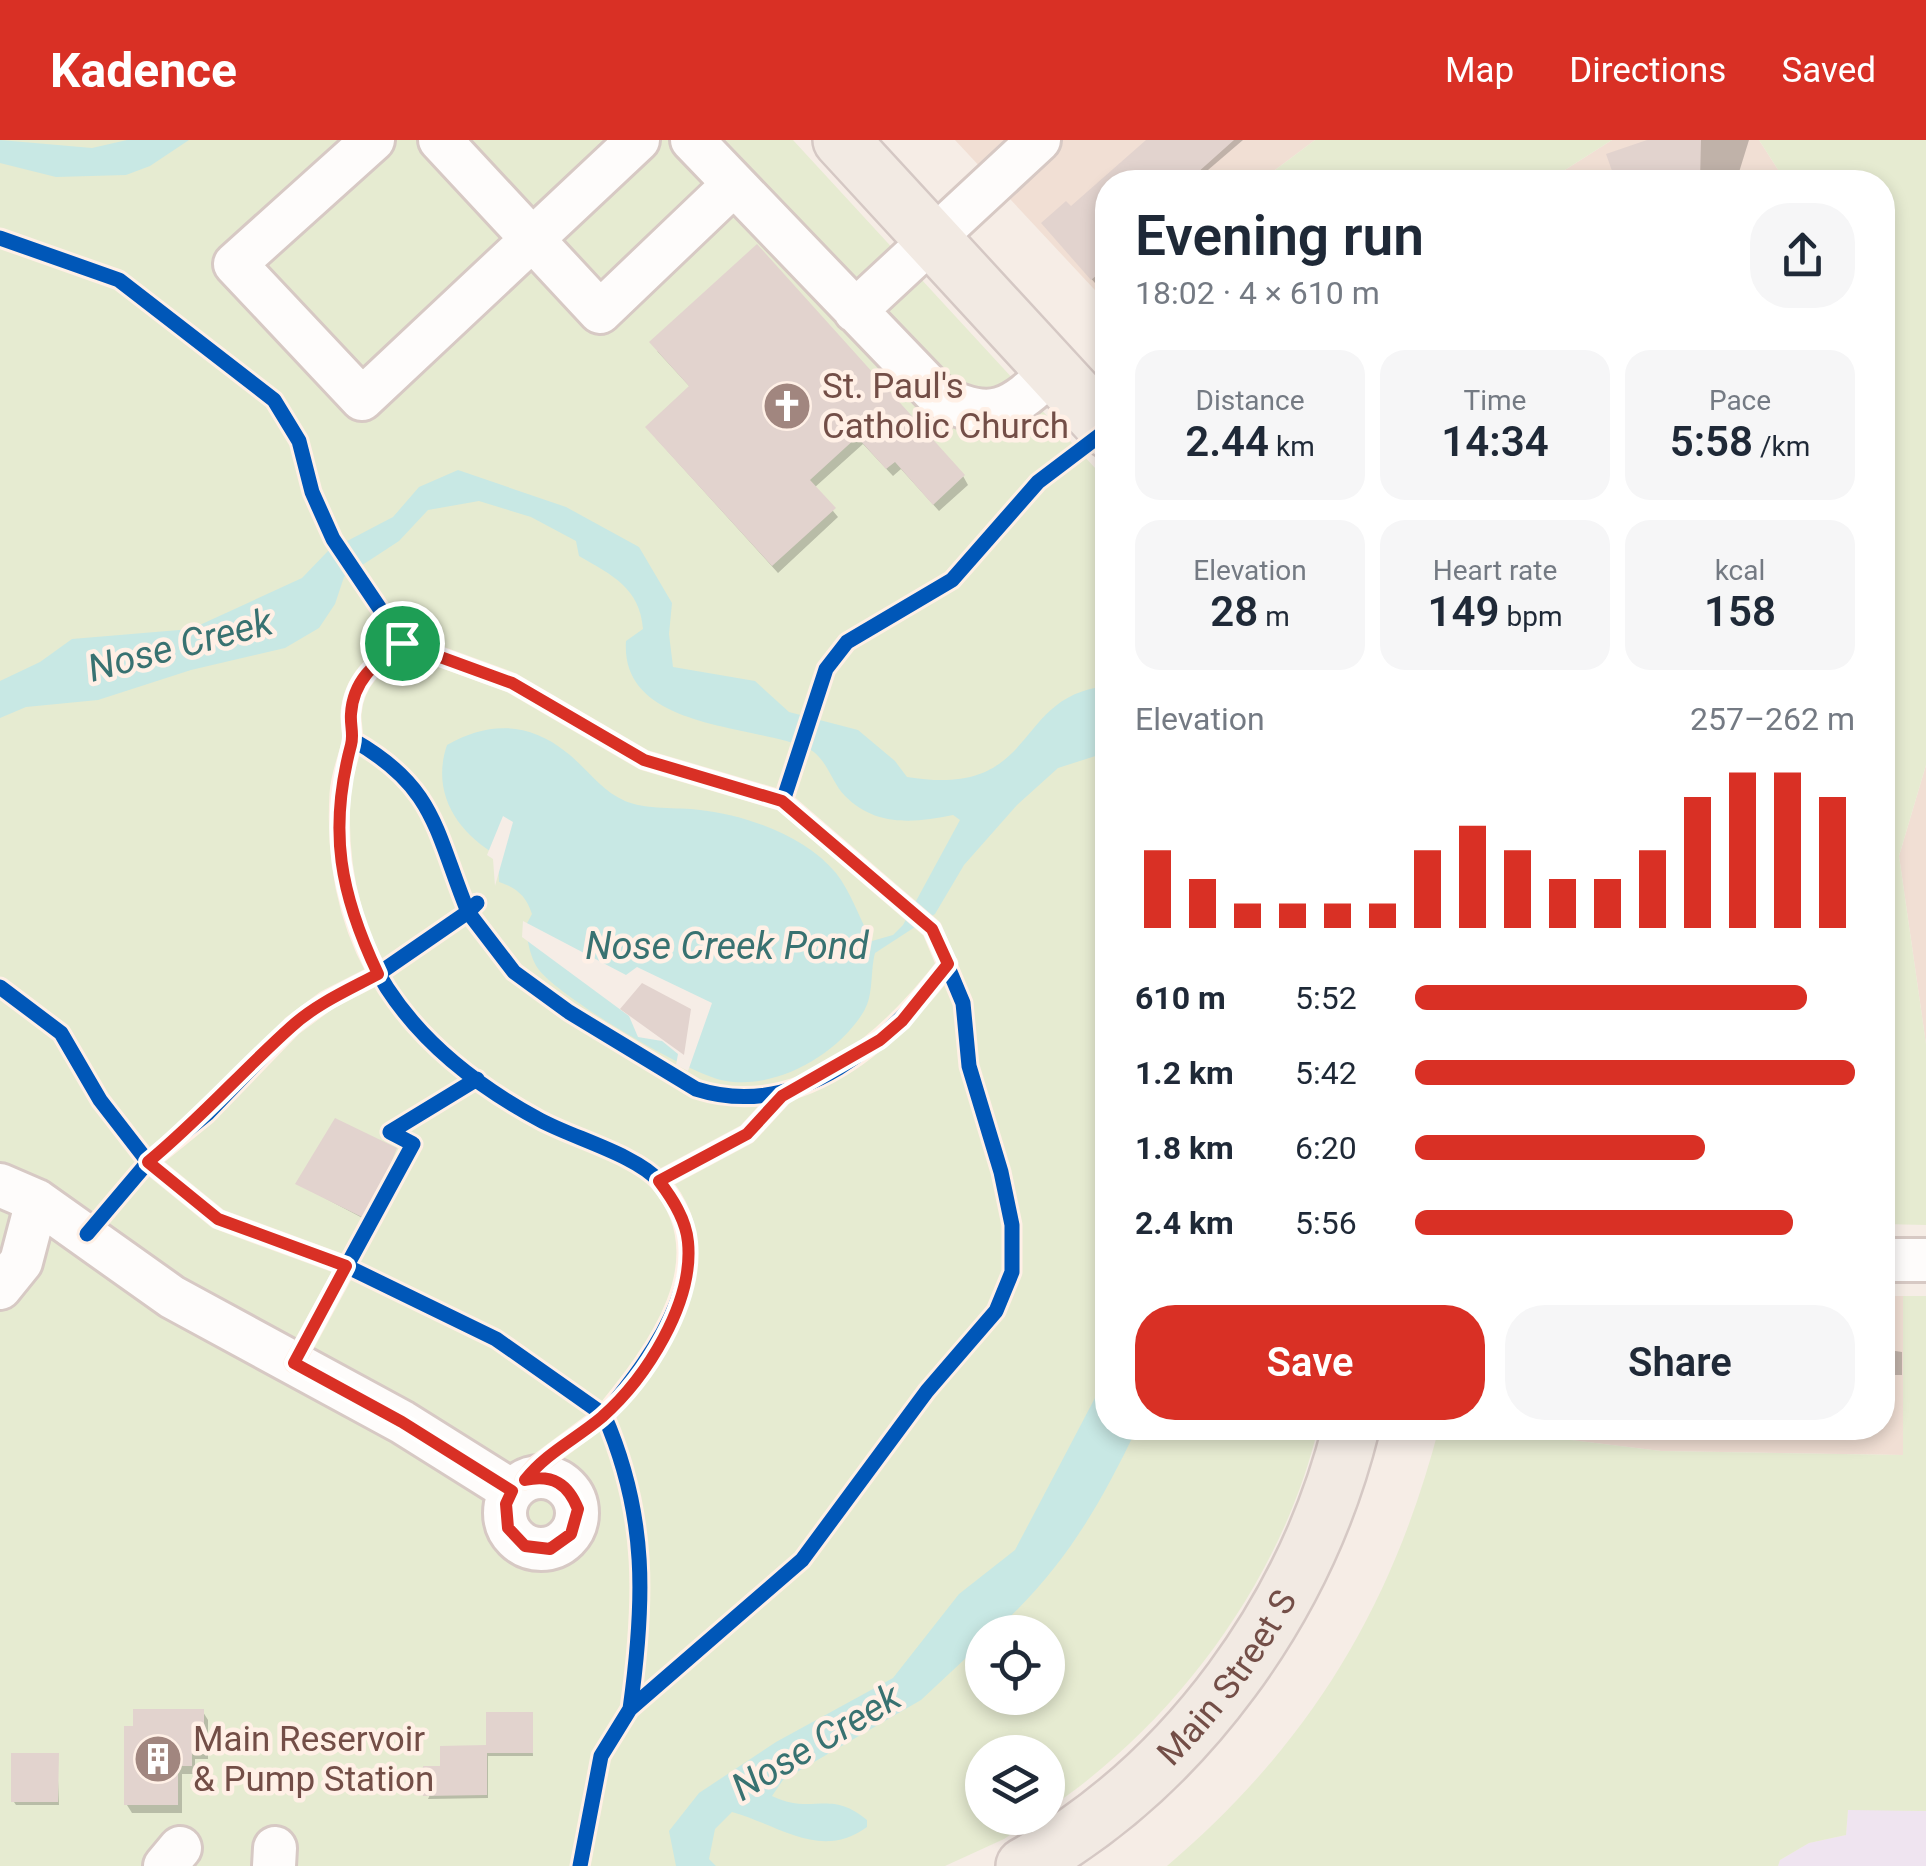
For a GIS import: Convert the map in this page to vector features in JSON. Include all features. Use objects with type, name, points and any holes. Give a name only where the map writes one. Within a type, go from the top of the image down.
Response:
[{"type":"main road","points":[[841,140],[1095,416]]},
{"type":"main road","name":"Main Street S","points":[[1024,1866],[1125,1794],[1180,1741],[1238,1673],[1288,1596],[1331,1498],[1348,1440]]},
{"type":"street","points":[[374,140],[236,264],[362,399],[638,140]]},
{"type":"street","points":[[440,140],[600,312],[734,184]]},
{"type":"street","points":[[692,140],[937,395],[961,408],[992,411],[1014,407],[1053,370]]},
{"type":"street","points":[[855,312],[1038,140]]},
{"type":"street","points":[[0,1288],[21,1262],[18,1193]]},
{"type":"street","points":[[18,1193],[172,1298],[402,1422],[512,1491]]},
{"type":"street","points":[[1895,1260],[1926,1260]]},
{"type":"shaded area","points":[[955,140],[1315,140],[1275,170],[1095,170],[1095,290]]},
{"type":"shaded area","points":[[1612,140],[1759,140],[1778,170],[1565,170]]},
{"type":"shaded area","points":[[1926,765],[1926,1044],[1899,856]]},
{"type":"shaded area","points":[[1895,1296],[1903,1296],[1904,1455],[1661,1451],[1571,1440],[1895,1440]]},
{"type":"shaded area","points":[[1848,1809],[1926,1811],[1926,1866],[1778,1866],[1780,1860],[1809,1843],[1846,1835]]},
{"type":"green space","points":[[0,140],[793,140],[1095,468],[1095,1440],[1314,1440],[1279,1539],[1217,1643],[1180,1690],[1095,1774],[1065,1796],[1065,1735],[965,1735],[965,1835],[1010,1835],[945,1866],[0,1866]]},
{"type":"green space","points":[[1315,140],[1612,140],[1565,170],[1275,170]]},
{"type":"green space","points":[[1759,140],[1926,140],[1926,765],[1899,856],[1926,1044],[1926,1225],[1895,1224],[1895,170],[1778,170]]},
{"type":"green space","points":[[1903,1296],[1926,1296],[1926,1811],[1848,1810],[1846,1835],[1809,1843],[1780,1860],[1778,1866],[1167,1866],[1263,1772],[1339,1669],[1397,1555],[1436,1440],[1571,1440],[1661,1451],[1903,1455]]},
{"type":"water","points":[[0,140],[92,148],[127,140],[189,140],[150,166],[126,175],[56,177],[0,163]]},
{"type":"water","points":[[458,470],[566,507],[639,547],[672,603],[669,634],[673,667],[755,681],[789,712],[858,730],[895,761],[907,777],[950,780],[981,773],[1004,761],[1054,708],[1076,694],[1095,689],[1095,756],[1058,768],[1017,805],[964,865],[935,914],[875,953],[867,1004],[838,1042],[782,1075],[741,1082],[704,1074],[653,1049],[572,998],[539,970],[525,927],[532,914],[527,902],[516,890],[499,882],[498,856],[470,835],[451,809],[442,779],[447,745],[493,729],[523,730],[552,742],[625,801],[718,813],[774,829],[808,848],[836,873],[872,941],[893,935],[903,925],[960,820],[953,815],[896,820],[869,813],[845,796],[819,757],[807,748],[666,708],[644,692],[630,670],[626,641],[643,629],[630,593],[579,556],[576,541],[531,517],[479,501],[428,510],[399,541],[344,577],[335,604],[319,628],[285,648],[191,670],[98,700],[26,707],[0,718],[0,681],[40,662],[72,639],[191,629],[302,578],[328,551],[393,517],[419,487]]},
{"type":"water","name":"Nose Creek","points":[[1095,1398],[1095,1440],[1131,1440],[1092,1512],[1059,1562],[1012,1615],[965,1615],[965,1659],[921,1700],[783,1780],[772,1796],[799,1804],[842,1806],[867,1820],[867,1827],[850,1837],[816,1841],[732,1812],[715,1829],[709,1859],[716,1866],[676,1866],[669,1831],[699,1793],[776,1742],[893,1678],[959,1594],[1015,1550]]},
{"type":"pier","points":[[503,816],[513,822],[495,886],[493,859],[487,855]]},
{"type":"pier","points":[[523,921],[626,975],[637,967],[712,1003],[688,1071],[676,1065],[678,1054],[662,1041],[638,1037],[629,1016],[522,937]]},
{"type":"building","points":[[1146,140],[1234,140],[1200,170],[1112,170]]},
{"type":"building","points":[[1647,140],[1701,140],[1700,170],[1612,170],[1606,154]]},
{"type":"building","points":[[1095,185],[1095,277],[1091,280],[1041,223],[1066,201],[1071,206]]},
{"type":"building","name":"St. Paul's Catholic Church","points":[[757,244],[965,475],[933,505],[895,462],[886,469],[857,437],[810,480],[836,508],[772,566],[645,427],[689,386],[649,342]]},
{"type":"building","points":[[642,983],[691,1009],[684,1055],[620,1009]]},
{"type":"building","points":[[335,1118],[397,1148],[368,1220],[295,1184]]},
{"type":"building","name":"Main Reservoir & Pump Station","points":[[133,1709],[204,1709],[204,1751],[192,1751],[192,1766],[178,1766],[178,1805],[124,1805],[124,1726],[133,1726]]},
{"type":"building","points":[[486,1712],[533,1712],[533,1753],[487,1753],[487,1795],[423,1796],[423,1766],[440,1766],[440,1746],[486,1745]]},
{"type":"building","points":[[11,1753],[59,1753],[58,1802],[11,1802]]},
{"type":"cycle path","points":[[0,238],[119,280],[274,400],[299,441],[312,492],[333,539],[403,643],[512,683],[644,760],[783,801],[932,929],[963,1003],[969,1066],[1001,1172],[1012,1225],[1012,1272],[996,1311],[927,1391],[802,1560],[630,1709],[601,1756],[580,1866]]},
{"type":"cycle path","points":[[783,801],[826,669],[847,642],[952,580],[1038,482],[1095,439]]},
{"type":"cycle path","points":[[403,643],[376,664],[357,690],[351,713],[352,743],[341,787],[341,849],[349,900],[365,946],[387,988],[416,1026],[452,1061],[540,1120],[650,1172],[679,1212],[687,1243],[685,1274],[662,1335],[604,1415],[629,1488],[636,1524],[640,1596],[630,1709]]},
{"type":"cycle path","points":[[87,1234],[148,1162],[207,1114],[292,1026],[327,1000],[378,974],[468,912],[439,834],[417,794],[401,775],[353,740]]},
{"type":"cycle path","points":[[477,903],[468,912],[514,972],[569,1012],[696,1089],[734,1096],[771,1094],[806,1084],[839,1068],[898,1021],[948,964]]},
{"type":"cycle path","points":[[0,987],[61,1033],[100,1100],[148,1162],[218,1219],[346,1266],[496,1339],[604,1415],[537,1465],[525,1480]]},
{"type":"cycle path","points":[[294,1363],[413,1144],[390,1132],[477,1079]]},
{"type":"cycle path","points":[[659,1181],[747,1134],[783,1095]]},
{"type":"place","name":"St. Paul's Catholic Church","points":[[787,406]]},
{"type":"place","name":"Main Reservoir & Pump Station","points":[[158,1759]]},
{"type":"route","points":[[402,643],[512,683],[644,760],[782,801],[932,929],[948,964],[902,1021],[880,1040],[782,1096],[747,1134],[659,1181],[676,1204],[688,1242],[683,1293],[652,1357],[604,1415],[537,1465],[525,1480],[538,1477],[562,1483],[578,1509],[571,1534],[550,1549],[525,1546],[515,1539],[505,1516],[512,1491],[402,1422],[294,1363],[346,1266],[218,1219],[148,1162],[207,1114],[292,1026],[327,1000],[378,974],[356,928],[343,879],[338,819],[341,774],[353,740],[350,716],[355,690],[370,667],[402,643]]},
{"type":"water label","name":"Nose Creek Pond","points":[[727,946]]}]
